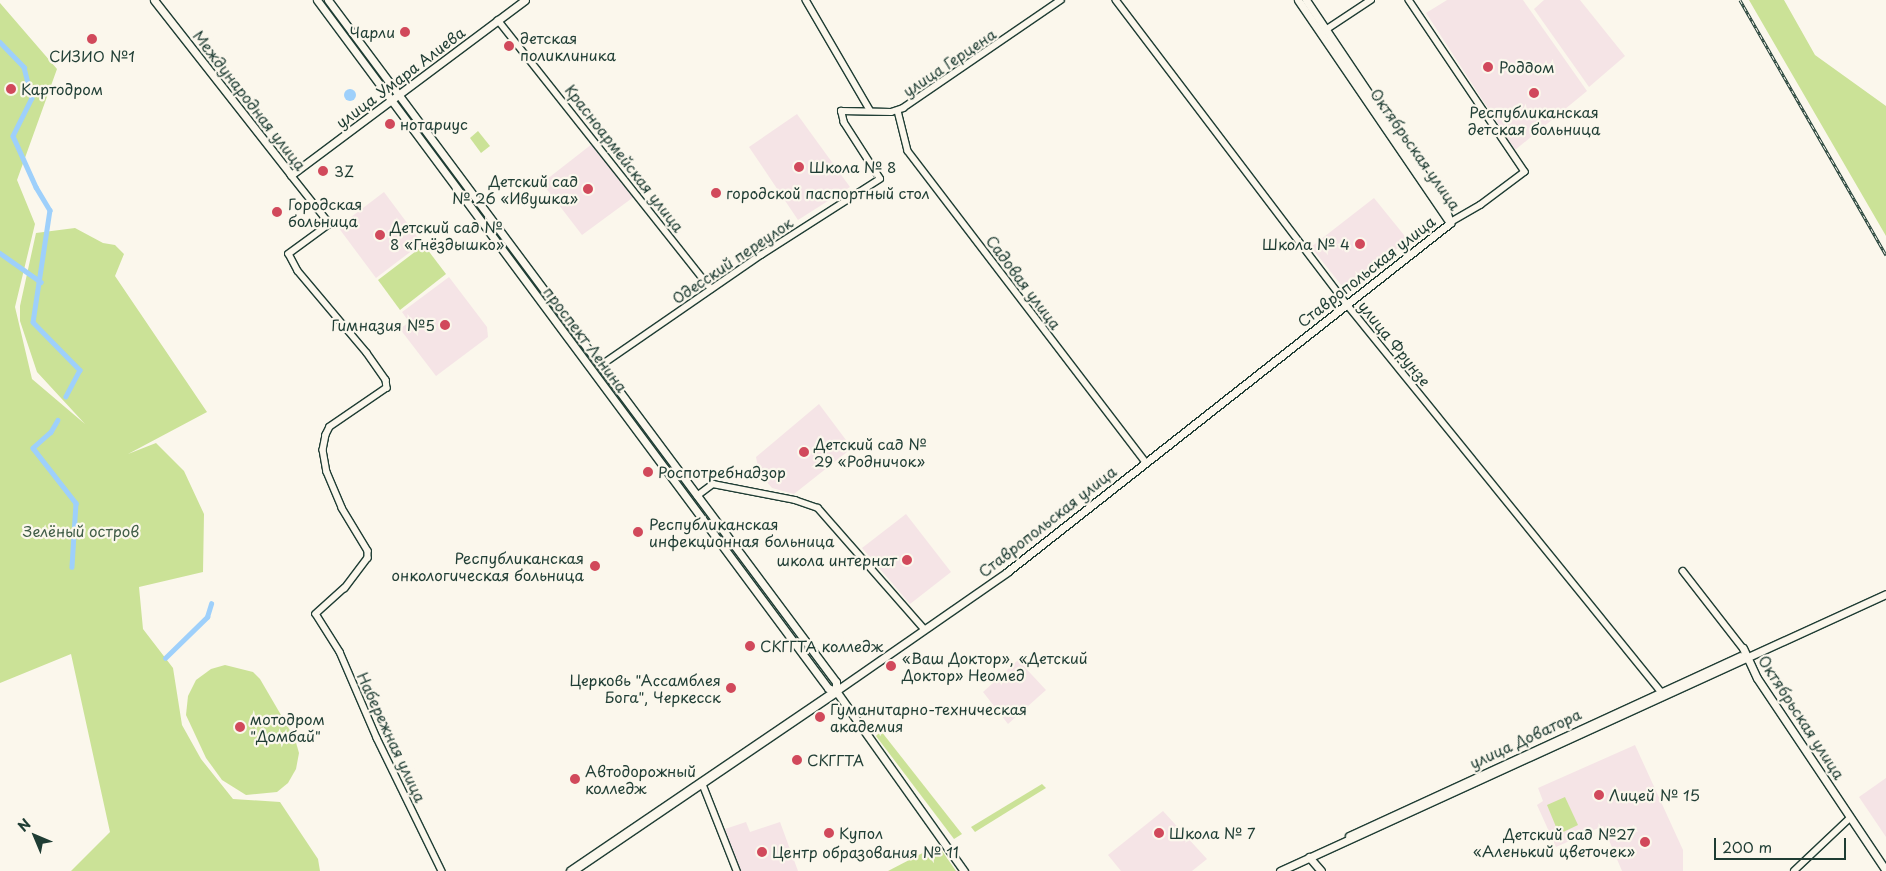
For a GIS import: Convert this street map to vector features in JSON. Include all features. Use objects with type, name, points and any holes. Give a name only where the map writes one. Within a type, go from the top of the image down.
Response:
[{"type":"highway","name":"Ставропольская улица","points":[[571,871],[836,691]]},
{"type":"main road","name":"Международная улица","points":[[154,0],[291,175]]},
{"type":"main road","name":"проспект Ленина","points":[[316,0],[828,688],[836,691],[964,871]]},
{"type":"main road","name":"проспект Ленина","points":[[328,0],[836,682],[836,691]]},
{"type":"main road","name":"улица Умара Алиева","points":[[291,175],[525,0]]},
{"type":"main road","name":"Октябрьская улица","points":[[1298,0],[1324,32]]},
{"type":"main road","name":"Октябрьская улица","points":[[1306,0],[1324,32],[1450,223]]},
{"type":"main road","name":"Ставропольская улица","points":[[836,691],[1006,572],[1145,460],[1450,223]]},
{"type":"main road","name":"улица Доватора","points":[[1280,871],[1381,820],[1745,654],[1886,594]]},
{"type":"main road","name":"Октябрьская улица","points":[[1745,654],[1757,678],[1882,871]]},
{"type":"main road","name":"Октябрьская улица","points":[[1849,819],[1886,871]]},
{"type":"main road","points":[[1309,857],[1321,871]]},
{"type":"street","points":[[806,0],[870,110]]},
{"type":"street","name":"улица Герцена","points":[[880,179],[844,123],[841,111],[898,111],[1061,0]]},
{"type":"street","name":"улица Фрунзе","points":[[1116,0],[1346,303],[1662,692]]},
{"type":"street","points":[[1324,32],[1371,0]]},
{"type":"street","name":"Ставропольская улица","points":[[1409,0],[1525,172],[1481,205],[1450,223]]},
{"type":"street","name":"Красноармейская улица","points":[[498,20],[712,289]]},
{"type":"street","name":"Садовая улица","points":[[898,111],[908,151],[1145,460]]},
{"type":"street","name":"Международная улица","points":[[291,175],[330,224],[289,254],[298,271],[362,347],[386,380],[387,388],[330,427],[326,435],[322,450],[327,472],[342,508],[368,550],[368,558],[345,588],[316,614]]},
{"type":"street","name":"Одесский переулок","points":[[600,366],[712,289],[880,179]]},
{"type":"street","points":[[697,496],[713,484],[795,500],[818,508],[925,630]]},
{"type":"street","points":[[1684,571],[1745,654]]},
{"type":"street","name":"Набережная улица","points":[[316,614],[340,652],[377,738],[442,871]]},
{"type":"street","points":[[702,782],[738,871]]},
{"type":"street","points":[[1794,871],[1849,819]]},
{"type":"shaded area","points":[[1447,0],[1523,0],[1587,91],[1515,150],[1426,13]]},
{"type":"shaded area","points":[[1544,0],[1580,0],[1625,56],[1589,87],[1534,9]]},
{"type":"shaded area","name":"Школа № 8","points":[[797,114],[850,187],[798,220],[749,147]]},
{"type":"shaded area","name":"Детский сад № 26 «Ивушка»","points":[[592,144],[635,196],[582,235],[542,183]]},
{"type":"shaded area","name":"Детский сад № 8 «Гнёздышко»","points":[[384,192],[422,243],[376,278],[338,227]]},
{"type":"shaded area","name":"Школа № 4","points":[[1374,198],[1408,240],[1345,290],[1311,247]]},
{"type":"shaded area","name":"Гимназия №5","points":[[449,277],[487,327],[488,337],[436,376],[400,329],[409,322],[402,312]]},
{"type":"shaded area","name":"Детский сад № 29 «Родничок»","points":[[819,404],[852,448],[794,494],[772,488],[759,473],[756,457]]},
{"type":"shaded area","name":"школа интернат","points":[[906,514],[951,572],[910,604],[862,548]]},
{"type":"shaded area","points":[[1018,660],[1046,690],[1008,724],[983,692]]},
{"type":"shaded area","name":"Лицей № 15","points":[[1635,745],[1683,850],[1683,871],[1622,871],[1603,826],[1556,847],[1537,805],[1543,801],[1538,788]]},
{"type":"shaded area","points":[[1886,778],[1886,837],[1859,797]]},
{"type":"shaded area","name":"Школа № 7","points":[[1163,811],[1207,859],[1192,871],[1121,871],[1108,855]]},
{"type":"shaded area","name":"Центр образования № 11","points":[[746,822],[750,832],[780,822],[798,871],[740,871],[725,829]]},
{"type":"green space","points":[[1749,0],[1784,0],[1815,55],[1886,106],[1886,236]]},
{"type":"green space","name":"Зелёный остров","points":[[0,3],[57,69],[17,180],[35,224],[15,307],[32,379],[85,424],[37,372],[20,321],[20,306],[36,233],[75,228],[103,243],[115,245],[124,254],[115,276],[207,412],[128,454],[156,443],[184,471],[204,514],[203,572],[139,587],[143,629],[173,668],[182,725],[201,759],[233,799],[280,802],[318,859],[320,871],[71,871],[110,832],[71,654],[0,683]]},
{"type":"green space","points":[[478,131],[490,146],[481,153],[470,138]]},
{"type":"green space","points":[[424,245],[446,274],[400,310],[378,280]]},
{"type":"green space","name":"мотодром \"Домбай\"","points":[[225,665],[253,672],[260,679],[295,739],[299,753],[296,769],[288,783],[277,792],[246,795],[222,780],[206,758],[186,715],[188,696],[196,680],[211,669]]},
{"type":"green space","points":[[881,731],[962,834],[954,839],[876,736]]},
{"type":"green space","points":[[1042,784],[1046,788],[975,832],[971,827]]},
{"type":"green space","points":[[1565,797],[1578,825],[1559,834],[1547,805]]},
{"type":"green space","points":[[938,845],[956,871],[888,871]]},
{"type":"water","points":[[348,89],[352,89],[356,95],[352,101],[348,101],[344,97],[344,93]]},
{"type":"waterway","points":[[0,42],[24,67],[32,98],[13,136],[36,187],[50,210],[33,322],[80,370],[66,396]]},
{"type":"waterway","points":[[0,253],[41,282]]},
{"type":"waterway","points":[[58,420],[51,432],[33,448],[76,503],[72,567]]},
{"type":"waterway","points":[[165,658],[207,617],[211,604]]},
{"type":"railway","points":[[1740,0],[1886,255]]},
{"type":"place","name":"Чарли","points":[[405,32]]},
{"type":"place","name":"СИЗИО №1","points":[[92,39]]},
{"type":"place","name":"детская поликлиника","points":[[509,46]]},
{"type":"place","name":"Роддом","points":[[1488,67]]},
{"type":"place","name":"Картодром","points":[[11,89]]},
{"type":"place","name":"Республиканская детская больница","points":[[1534,93]]},
{"type":"place","name":"нотариус","points":[[390,124]]},
{"type":"place","name":"Школа № 8","points":[[799,167]]},
{"type":"place","name":"3Z","points":[[323,171]]},
{"type":"place","name":"Детский сад № 26 «Ивушка»","points":[[588,189]]},
{"type":"place","name":"городской паспортный стол","points":[[716,193]]},
{"type":"place","name":"Городская больница","points":[[277,212]]},
{"type":"place","name":"Детский сад № 8 «Гнёздышко»","points":[[380,235]]},
{"type":"place","name":"Школа № 4","points":[[1360,244]]},
{"type":"place","name":"Гимназия №5","points":[[445,325]]},
{"type":"place","name":"Детский сад № 29 «Родничок»","points":[[804,452]]},
{"type":"place","name":"Роспотребнадзор","points":[[648,472]]},
{"type":"place","name":"Республиканская инфекционная больница","points":[[638,532]]},
{"type":"place","name":"школа интернат","points":[[907,560]]},
{"type":"place","name":"Республиканская онкологическая больница","points":[[595,566]]},
{"type":"place","name":"СКГГТА колледж","points":[[750,646]]},
{"type":"place","name":"«Ваш Доктор», «Детский Доктор» Неомед","points":[[891,666]]},
{"type":"place","name":"Церковь \"Ассамблея Бога\", Черкесск","points":[[731,688]]},
{"type":"place","name":"Гуманитарно-техническая академия","points":[[820,717]]},
{"type":"place","name":"мотодром \"Домбай\"","points":[[240,727]]},
{"type":"place","name":"СКГГТА","points":[[797,760]]},
{"type":"place","name":"Автодорожный колледж","points":[[575,779]]},
{"type":"place","name":"Лицей № 15","points":[[1599,795]]},
{"type":"place","name":"Купол","points":[[829,833]]},
{"type":"place","name":"Школа № 7","points":[[1159,833]]},
{"type":"place","name":"Детский сад №27 «Аленький цветочек»","points":[[1645,842]]},
{"type":"place","name":"Центр образования № 11","points":[[762,852]]}]
